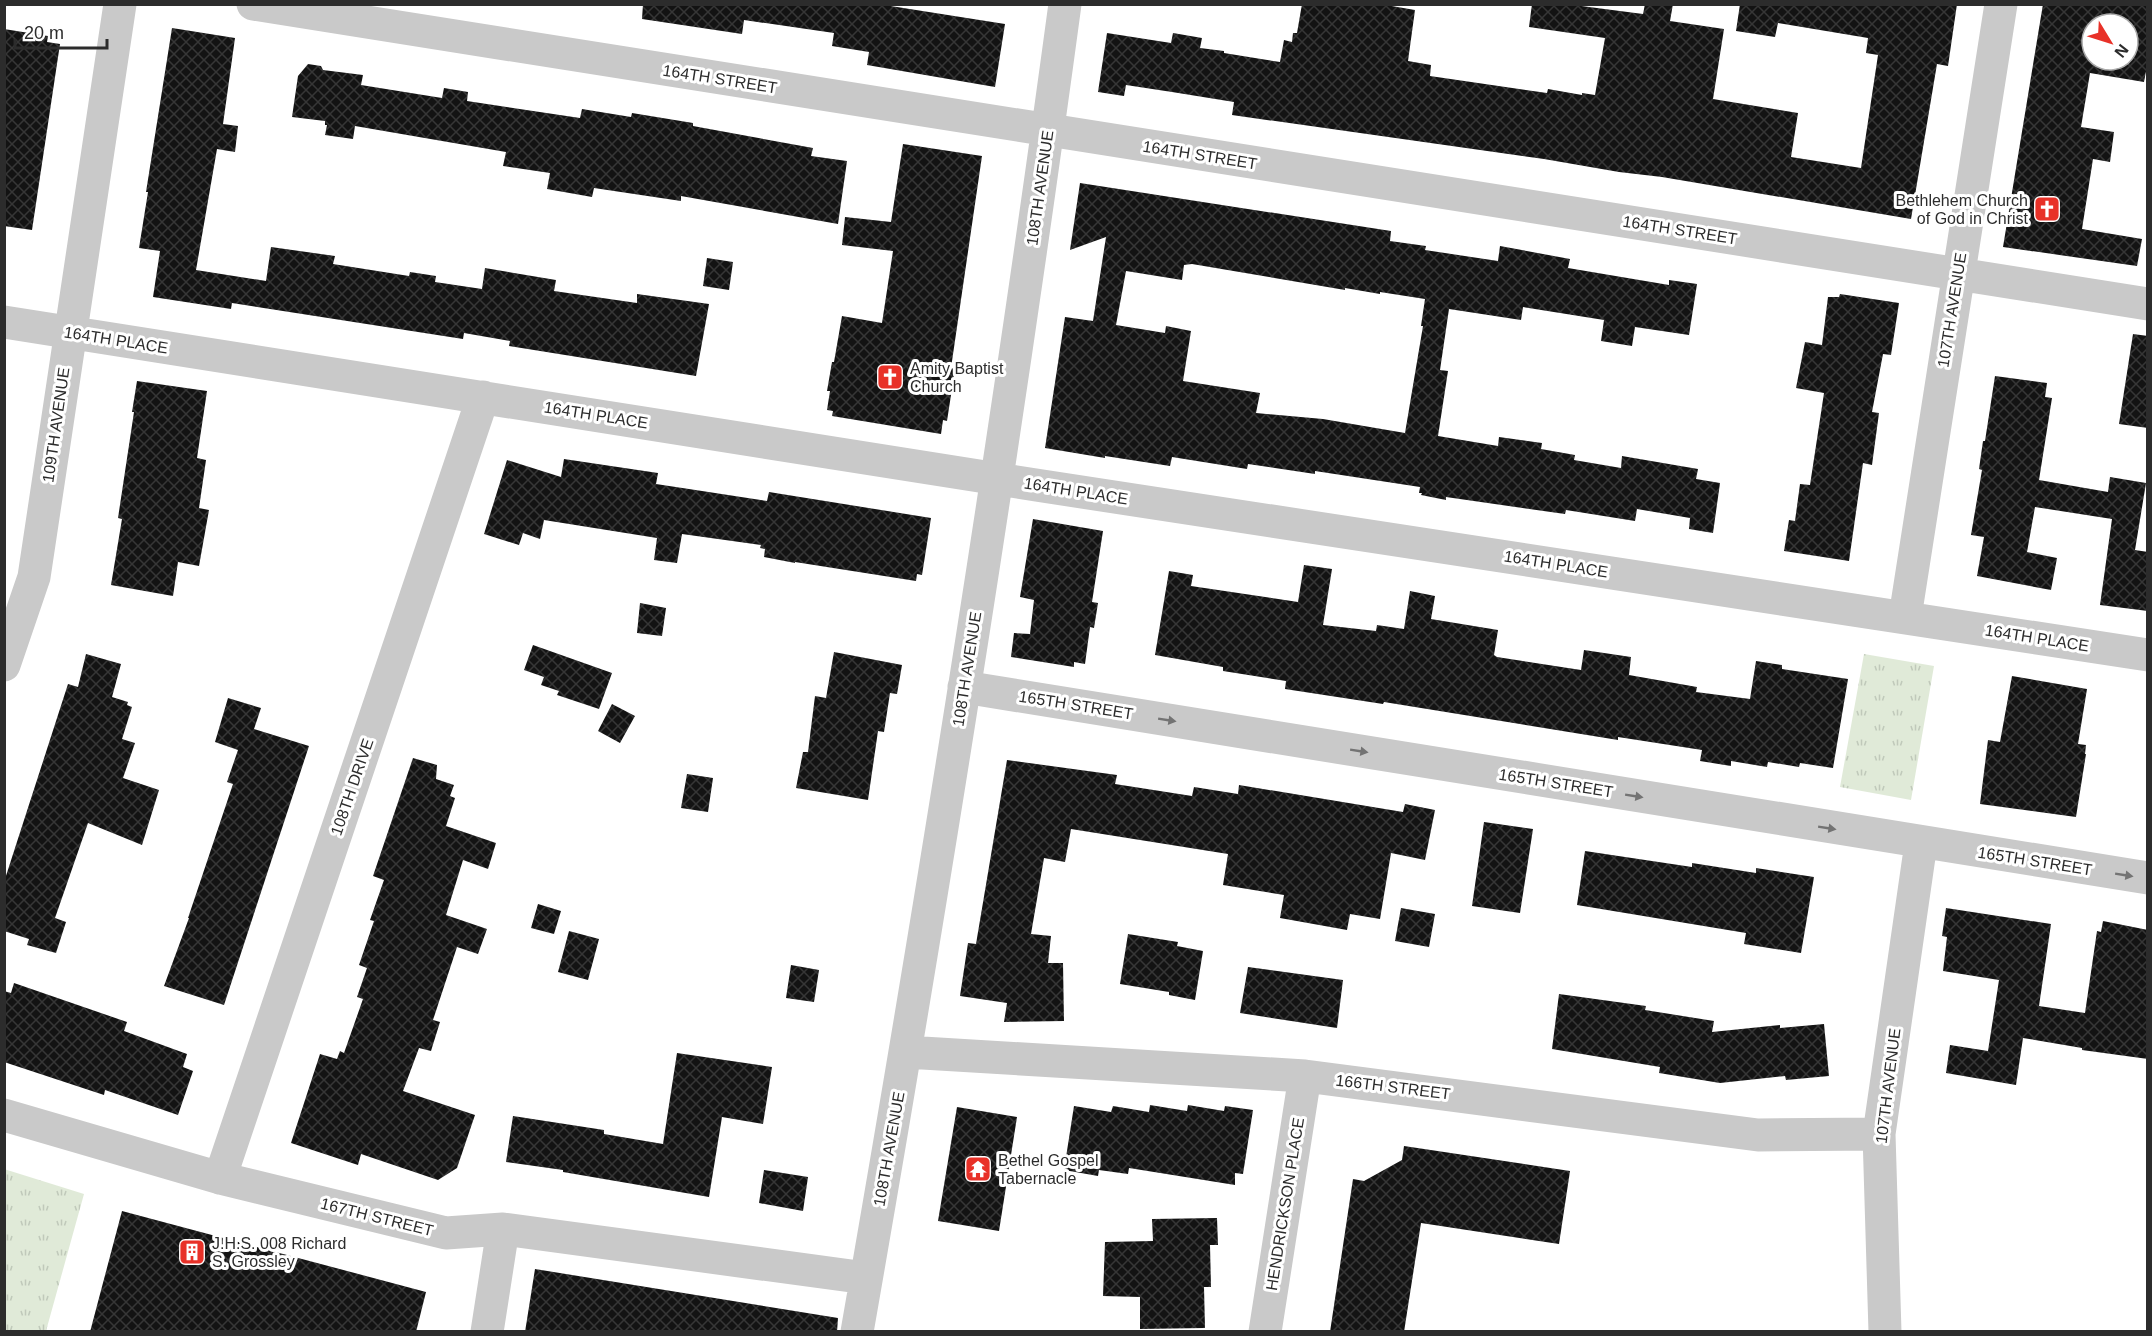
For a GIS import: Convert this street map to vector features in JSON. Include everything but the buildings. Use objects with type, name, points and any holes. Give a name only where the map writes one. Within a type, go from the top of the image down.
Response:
[{"type":"street","name":"109TH AVENUE","points":[[4,665],[34,577],[120,4]]},
{"type":"street","name":"164TH STREET","points":[[253,4],[2148,304]]},
{"type":"street","name":"108TH AVENUE","points":[[857,1332],[906,1052],[998,479],[1065,4]]},
{"type":"street","name":"107TH AVENUE","points":[[1905,617],[2001,4]]},
{"type":"street","name":"164TH PLACE","points":[[4,322],[998,479],[2148,655]]},
{"type":"street","name":"108TH DRIVE","points":[[220,1178],[483,397]]},
{"type":"street","name":"165TH STREET","points":[[964,687],[2148,878]]},
{"type":"street","name":"107TH AVENUE","points":[[1885,1332],[1879,1134],[1921,843]]},
{"type":"street","name":"166TH STREET","points":[[906,1052],[1305,1076],[1758,1135],[1879,1134]]},
{"type":"street","name":"HENDRICKSON PLACE","points":[[1265,1332],[1305,1076]]},
{"type":"street","name":"167TH STREET","points":[[4,1115],[220,1178],[446,1233],[503,1229],[866,1278]]},
{"type":"street","points":[[487,1332],[503,1229]]},
{"type":"green space","points":[[1864,654],[1934,666],[1911,800],[1840,787]]},
{"type":"green space","points":[[4,1169],[84,1194],[46,1331],[5,1331]]},
{"type":"place","name":"Bethlehem Church of God in Christ","points":[[2047,209]]},
{"type":"place","name":"Amity Baptist Church","points":[[890,377]]},
{"type":"place","name":"Bethel Gospel Tabernacle","points":[[978,1169]]},
{"type":"place","name":"J.H.S. 008 Richard S. Grossley","points":[[192,1252]]}]
